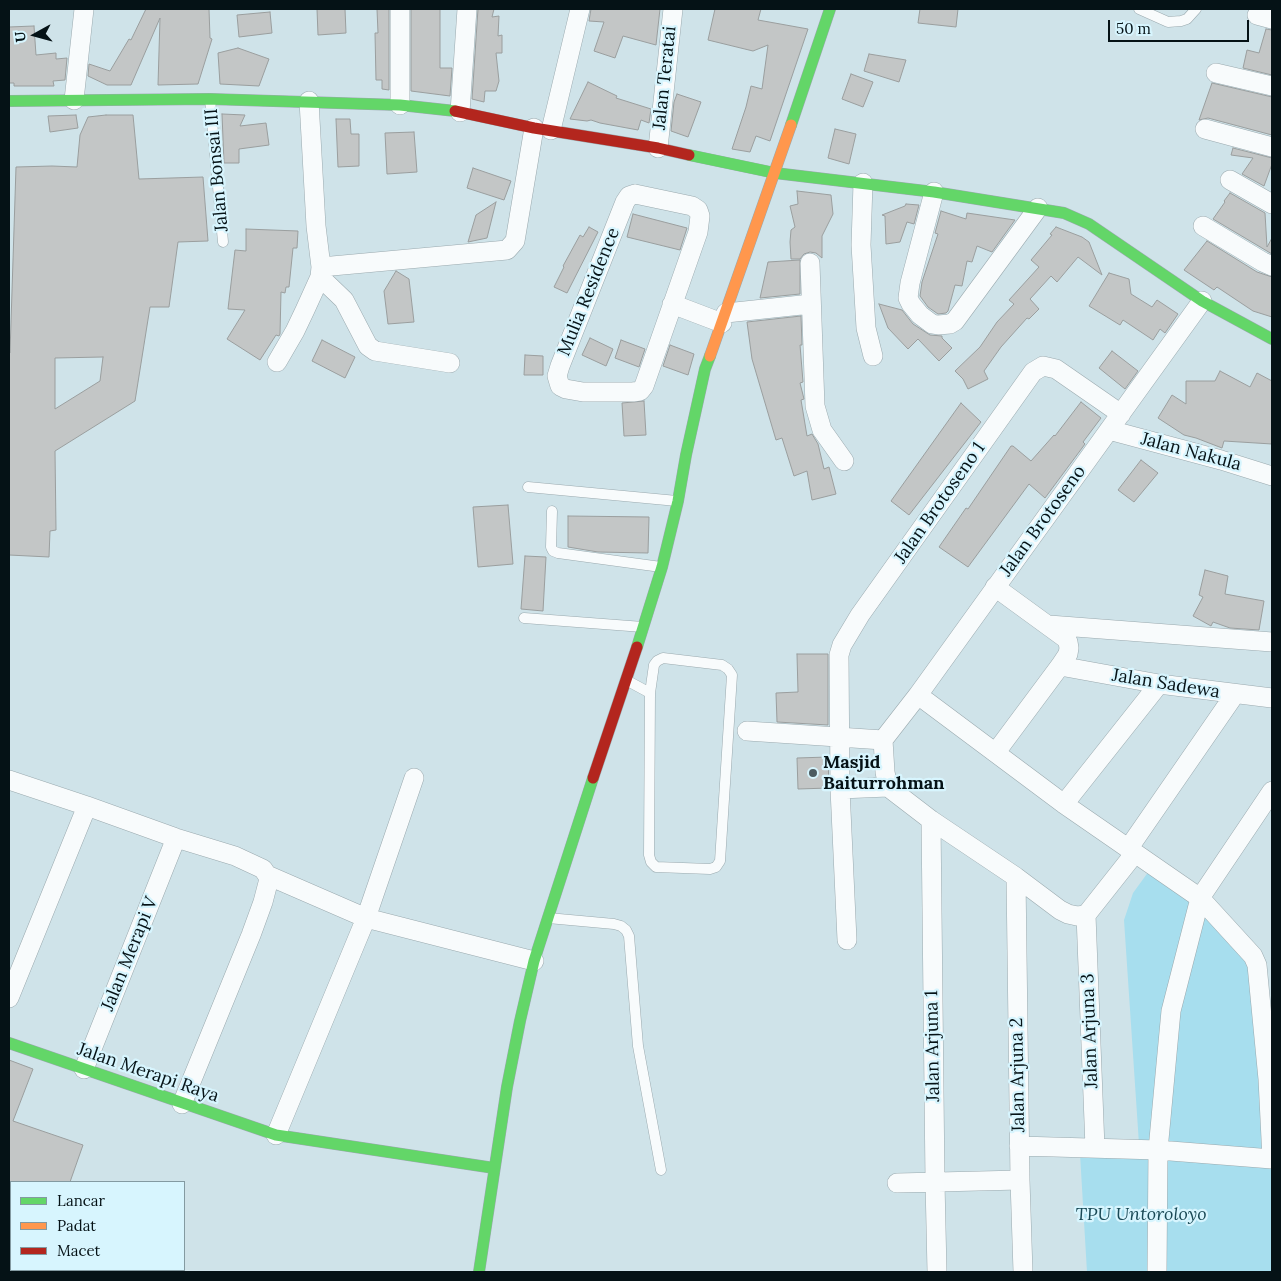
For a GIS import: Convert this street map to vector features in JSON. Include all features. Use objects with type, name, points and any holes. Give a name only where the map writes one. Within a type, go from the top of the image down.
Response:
[{"type":"street","points":[[74,100],[84,9]]},
{"type":"street","points":[[400,9],[400,105]]},
{"type":"street","points":[[460,112],[466,9]]},
{"type":"street","points":[[320,272],[507,250],[515,241],[543,129],[580,9]]},
{"type":"street","name":"Jalan Teratai","points":[[658,148],[673,9]]},
{"type":"street","points":[[479,1272],[494,1168],[520,1021],[534,961],[625,679],[644,628],[662,567],[678,501],[689,438],[705,369],[775,173],[830,9]]},
{"type":"street","points":[[1216,73],[1272,86]]},
{"type":"street","points":[[9,101],[210,99],[400,105],[460,112],[543,129],[658,148],[775,173],[934,192],[1038,208],[1064,213],[1090,224],[1202,301],[1272,339]]},
{"type":"street","points":[[277,362],[295,331],[320,272],[309,101]]},
{"type":"street","points":[[1205,129],[1272,147]]},
{"type":"street","points":[[1230,180],[1272,204]]},
{"type":"street","points":[[862,183],[861,245],[866,328],[873,356]]},
{"type":"street","points":[[934,192],[910,282],[908,298],[920,315],[932,324],[938,325],[950,324],[954,320],[1038,208]]},
{"type":"street","name":"Mulia Residence","points":[[642,195],[692,206],[698,210],[700,216],[698,232],[672,304],[644,386],[640,391],[583,392],[560,386],[557,376],[560,366],[629,196],[642,195]]},
{"type":"street","points":[[1203,226],[1262,262],[1272,266]]},
{"type":"street","points":[[810,263],[815,406],[822,430],[844,461]]},
{"type":"street","points":[[320,272],[344,300],[368,346],[375,351],[450,363]]},
{"type":"street","name":"Jalan Brotoseno","points":[[883,740],[918,695],[1202,301]]},
{"type":"street","points":[[672,304],[724,318],[811,304]]},
{"type":"street","name":"Jalan Brotoseno 1","points":[[847,940],[839,737],[839,655],[842,644],[1033,372],[1044,366],[1056,369],[1121,414]]},
{"type":"street","name":"Jalan Nakula","points":[[1108,430],[1222,460],[1272,476]]},
{"type":"street","points":[[995,587],[1049,625],[1068,642],[1068,654],[996,752]]},
{"type":"street","points":[[1049,625],[1272,642]]},
{"type":"street","name":"Jalan Sadewa","points":[[1060,666],[1159,684],[1272,698]]},
{"type":"street","points":[[1064,804],[1159,684]]},
{"type":"street","points":[[747,731],[883,740],[884,772],[888,787],[930,820],[1016,877],[1060,910],[1077,916],[1086,915],[1131,851],[1235,694]]},
{"type":"street","points":[[918,695],[1064,804],[1200,898],[1253,956],[1265,964],[1272,1159],[1158,1150],[1019,1146]]},
{"type":"street","points":[[276,1135],[366,918],[414,778]]},
{"type":"street","points":[[9,780],[176,838],[235,856],[263,869],[267,874],[366,918],[534,961]]},
{"type":"street","points":[[840,789],[888,787]]},
{"type":"street","points":[[1157,1272],[1158,1150],[1171,1011],[1200,898],[1272,791]]},
{"type":"street","points":[[9,998],[87,806]]},
{"type":"street","name":"Jalan Arjuna 1","points":[[930,820],[937,1272]]},
{"type":"street","name":"Jalan Merapi V","points":[[84,1070],[176,838]]},
{"type":"street","points":[[182,1104],[251,936],[268,884],[267,874]]},
{"type":"street","name":"Jalan Arjuna 2","points":[[1016,877],[1019,1146],[1023,1272]]},
{"type":"street","name":"Jalan Arjuna 3","points":[[1086,915],[1095,1148]]},
{"type":"street","name":"Jalan Merapi Raya","points":[[9,1043],[276,1135],[494,1168]]},
{"type":"street","points":[[897,1183],[1020,1180]]},
{"type":"lane","points":[[1139,9],[1168,22],[1181,22],[1187,19],[1196,9]]},
{"type":"lane","name":"Jalan Bonsai III","points":[[210,99],[224,242]]},
{"type":"lane","points":[[528,487],[678,501]]},
{"type":"lane","points":[[552,511],[551,547],[553,551],[662,567]]},
{"type":"lane","points":[[524,618],[644,628]]},
{"type":"lane","points":[[663,658],[722,665],[732,675],[720,861],[716,867],[710,869],[656,867],[651,862],[649,855],[650,693],[654,665],[663,658]]},
{"type":"lane","points":[[625,679],[650,693]]},
{"type":"lane","points":[[547,918],[614,924],[621,926],[629,936],[638,1046],[661,1170]]},
{"type":"green space","points":[[1149,871],[1184,895],[1251,964],[1268,1152],[1139,1144],[1124,920],[1133,893]]},
{"type":"green space","name":"TPU Untoroloyo","points":[[1080,1154],[1272,1168],[1272,1272],[1087,1272]]},
{"type":"building","points":[[146,9],[209,9],[210,38],[212,39],[198,84],[158,85],[160,18],[131,85],[107,85],[88,76],[89,64],[110,71],[129,39],[131,40]]},
{"type":"building","points":[[317,9],[345,9],[346,33],[318,35]]},
{"type":"building","points":[[377,9],[389,9],[389,90],[382,89],[382,80],[376,80],[375,33],[378,33]]},
{"type":"building","points":[[411,9],[440,9],[440,68],[452,68],[450,96],[411,91]]},
{"type":"building","points":[[478,9],[494,9],[492,17],[499,16],[498,36],[502,35],[502,53],[496,53],[499,81],[496,91],[485,91],[484,102],[472,99]]},
{"type":"building","points":[[591,9],[660,9],[656,45],[623,36],[615,58],[594,51],[604,22],[589,21]]},
{"type":"building","points":[[715,9],[761,9],[758,20],[808,29],[770,141],[756,136],[750,152],[732,149],[751,86],[762,89],[768,45],[753,51],[708,40]]},
{"type":"building","points":[[920,9],[958,9],[956,27],[918,23]]},
{"type":"building","points":[[270,12],[272,33],[239,37],[237,15]]},
{"type":"building","points":[[34,26],[36,55],[56,53],[56,59],[67,58],[65,80],[53,81],[54,86],[14,86],[14,83],[9,83],[9,27]]},
{"type":"building","points":[[1266,29],[1272,30],[1272,75],[1243,68],[1247,50],[1259,53]]},
{"type":"building","points":[[238,48],[269,59],[259,86],[220,84],[218,53]]},
{"type":"building","points":[[869,54],[906,60],[899,82],[864,71]]},
{"type":"building","points":[[851,74],[873,82],[863,107],[842,99]]},
{"type":"building","points":[[588,82],[617,96],[616,98],[651,109],[649,123],[641,120],[638,130],[591,120],[570,119]]},
{"type":"building","points":[[1212,83],[1272,97],[1272,135],[1208,118],[1199,120]]},
{"type":"building","points":[[677,94],[701,102],[688,137],[671,131],[674,102]]},
{"type":"building","points":[[222,114],[245,115],[240,126],[266,123],[269,145],[239,149],[239,163],[224,163]]},
{"type":"building","points":[[76,115],[78,128],[50,132],[48,116]]},
{"type":"building","points":[[133,115],[139,179],[203,177],[208,241],[178,242],[169,307],[150,307],[135,401],[55,451],[56,530],[50,531],[49,557],[9,555],[9,353],[16,167],[77,167],[80,135],[88,117]],"holes":[[[103,357],[100,381],[55,409],[55,358]]]},
{"type":"building","points":[[336,119],[350,119],[351,134],[359,134],[359,166],[338,167]]},
{"type":"building","points":[[835,129],[856,134],[849,164],[828,158]]},
{"type":"building","points":[[414,132],[417,172],[387,174],[385,133]]},
{"type":"building","points":[[1233,148],[1272,158],[1272,164],[1264,186],[1242,174],[1253,158],[1231,155]]},
{"type":"building","points":[[473,168],[511,181],[504,200],[467,188]]},
{"type":"building","points":[[797,191],[831,195],[833,214],[822,236],[822,258],[816,253],[810,252],[804,254],[800,259],[791,259],[791,230],[795,227],[790,206],[798,204]]},
{"type":"building","points":[[1230,193],[1265,213],[1267,247],[1272,238],[1272,254],[1213,219]]},
{"type":"building","points":[[496,202],[487,238],[468,242],[476,215]]},
{"type":"building","points":[[906,204],[919,205],[914,224],[907,222],[900,242],[886,244],[885,216],[882,215]]},
{"type":"building","points":[[941,211],[966,219],[967,213],[1015,220],[992,252],[977,246],[972,262],[967,261],[962,286],[955,285],[948,311],[938,314],[928,307],[920,296],[922,282],[938,234],[935,233]]},
{"type":"building","points":[[633,214],[687,228],[680,250],[627,237]]},
{"type":"building","points":[[589,227],[598,232],[567,293],[554,287],[580,235],[583,237]]},
{"type":"building","points":[[1056,227],[1082,237],[1089,242],[1102,275],[1078,257],[1057,282],[1051,276],[1030,299],[1039,309],[1029,319],[1027,318],[1001,347],[984,371],[988,379],[968,389],[963,379],[955,371],[980,347],[997,322],[1014,304],[1009,300],[1039,267],[1031,260],[1052,235],[1050,234]]},
{"type":"building","points":[[246,229],[298,231],[297,248],[293,248],[289,287],[286,287],[285,293],[281,292],[280,334],[279,336],[276,335],[260,360],[227,339],[245,310],[228,309],[235,250],[246,251]]},
{"type":"building","points":[[1207,241],[1257,272],[1272,277],[1272,317],[1253,311],[1217,287],[1214,290],[1184,270]]},
{"type":"building","points":[[800,260],[800,294],[760,298],[768,262]]},
{"type":"building","points":[[396,271],[409,279],[414,322],[388,324],[384,291]]},
{"type":"building","points":[[1109,273],[1129,279],[1131,294],[1152,307],[1157,300],[1178,314],[1165,333],[1160,329],[1153,340],[1123,320],[1120,325],[1089,306]]},
{"type":"building","points":[[879,304],[902,310],[913,324],[930,335],[942,336],[952,348],[939,361],[918,339],[908,349],[888,328]]},
{"type":"building","points":[[801,316],[802,345],[800,345],[803,382],[800,383],[804,399],[801,400],[807,436],[812,434],[818,444],[824,469],[829,467],[836,494],[812,500],[807,471],[794,476],[782,438],[776,440],[752,359],[747,322]]},
{"type":"building","points":[[590,338],[613,349],[606,366],[582,355]]},
{"type":"building","points":[[322,340],[355,357],[345,378],[312,361]]},
{"type":"building","points":[[621,340],[645,349],[639,367],[615,358]]},
{"type":"building","points":[[670,345],[694,354],[688,375],[663,366]]},
{"type":"building","points":[[1112,351],[1138,371],[1125,389],[1099,368]]},
{"type":"building","points":[[525,355],[543,356],[543,375],[524,375]]},
{"type":"building","points":[[1220,371],[1250,387],[1257,373],[1272,381],[1272,444],[1224,441],[1222,448],[1184,435],[1158,418],[1172,395],[1186,404],[1186,381],[1215,381]]},
{"type":"building","points":[[644,401],[646,435],[624,436],[622,403]]},
{"type":"building","points":[[1081,402],[1101,418],[1083,442],[1085,444],[1045,498],[1029,484],[968,567],[939,547],[966,508],[968,509],[1011,446],[1031,461],[1055,436]]},
{"type":"building","points":[[961,403],[981,422],[909,515],[891,501]]},
{"type":"building","points":[[1141,460],[1158,473],[1134,502],[1118,490]]},
{"type":"building","points":[[508,505],[513,564],[478,567],[473,507]]},
{"type":"building","points":[[568,516],[649,517],[648,553],[598,552],[568,547]]},
{"type":"building","points":[[525,556],[546,557],[543,611],[521,609]]},
{"type":"building","points":[[1205,570],[1228,576],[1225,594],[1264,601],[1259,630],[1230,628],[1213,622],[1211,626],[1193,616],[1203,597],[1199,595]]},
{"type":"building","points":[[797,654],[828,654],[828,725],[777,722],[776,693],[798,692]]},
{"type":"building","name":"Masjid Baiturrohman","points":[[828,757],[829,788],[798,789],[797,758]]},
{"type":"building","points":[[9,1060],[33,1069],[13,1121],[83,1145],[70,1181],[9,1182]]},
{"type":"traffic: fast","points":[[791,125],[830,9]]},
{"type":"traffic: fast","points":[[9,101],[210,99],[400,105],[455,111]]},
{"type":"traffic: fast","points":[[689,155],[775,173],[934,192],[1064,213],[1089,224],[1202,301],[1272,339]]},
{"type":"traffic: fast","points":[[637,647],[662,567],[678,501],[705,369],[710,356]]},
{"type":"traffic: fast","points":[[479,1272],[507,1087],[520,1021],[534,961],[593,778]]},
{"type":"traffic: fast","points":[[9,1043],[276,1135],[494,1168]]},
{"type":"traffic: slow","points":[[710,356],[791,125]]},
{"type":"traffic: jam","points":[[455,111],[534,128],[658,148],[689,155]]},
{"type":"traffic: jam","points":[[593,778],[637,647]]},
{"type":"place","name":"Masjid Baiturrohman","points":[[813,773]]}]
